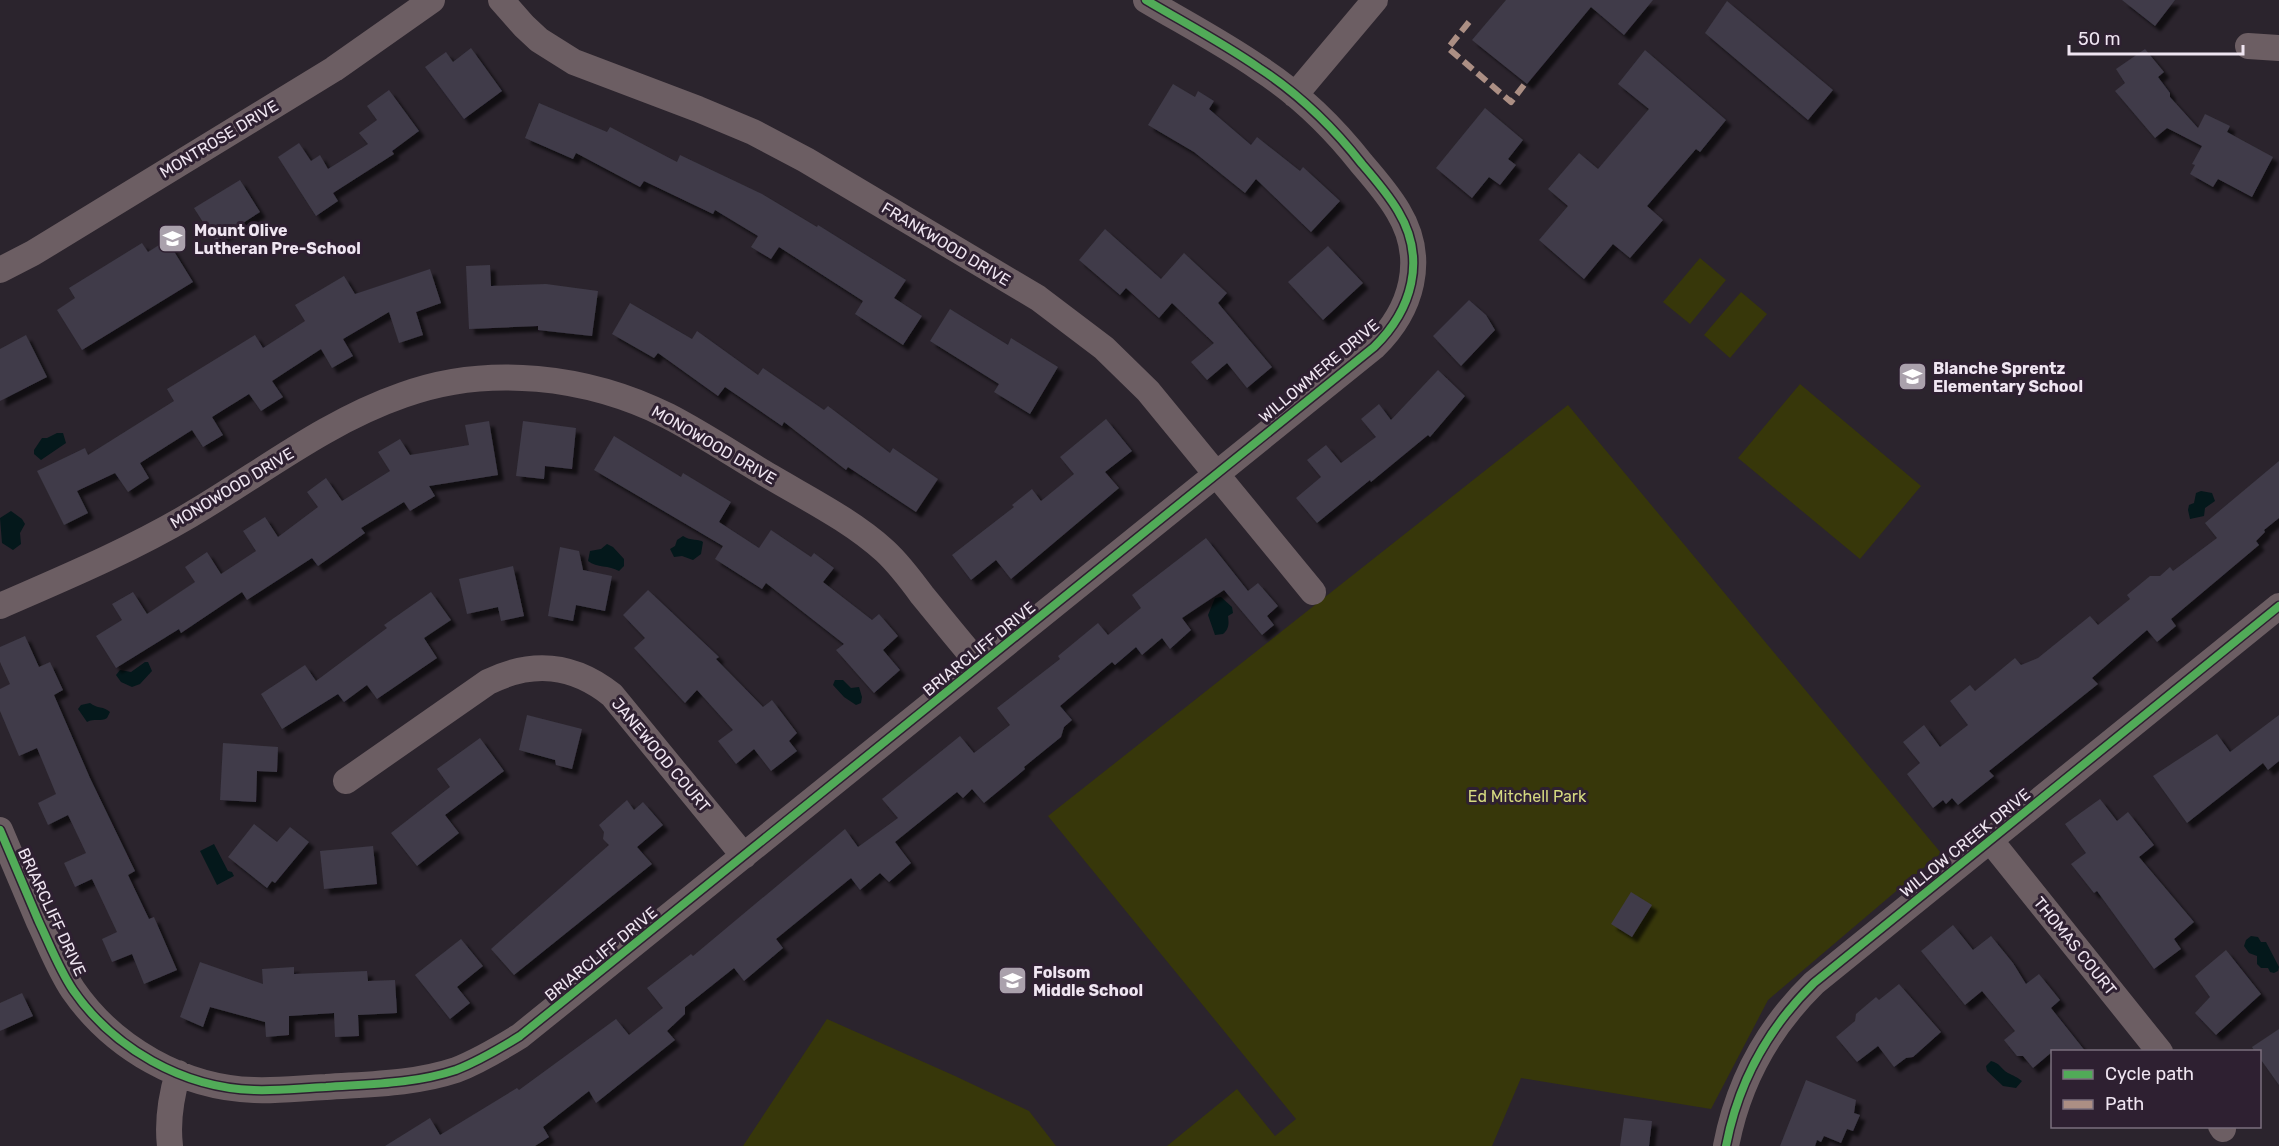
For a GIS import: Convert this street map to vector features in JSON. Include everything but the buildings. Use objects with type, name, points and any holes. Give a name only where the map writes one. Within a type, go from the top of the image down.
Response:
[{"type":"street","name":"MONTROSE DRIVE","points":[[0,270],[33,253],[333,69],[432,0]]},
{"type":"street","name":"FRANKWOOD DRIVE","points":[[501,0],[539,40],[574,62],[698,108],[753,132],[806,160],[1038,298],[1104,348],[1148,391],[1313,592]]},
{"type":"street","name":"WILLOWMERE DRIVE","points":[[1146,0],[1260,68],[1325,122],[1355,155],[1399,212],[1411,242],[1413,259],[1409,292],[1396,322],[1374,347],[1216,474]]},
{"type":"street","points":[[1295,95],[1375,0]]},
{"type":"street","points":[[2248,46],[2279,48]]},
{"type":"street","name":"MONOWOOD DRIVE","points":[[0,606],[118,554],[168,527],[340,422],[372,406],[406,393],[459,382],[495,378],[531,378],[602,390],[669,417],[854,526],[888,554],[980,665]]},
{"type":"street","name":"BRIARCLIFF DRIVE","points":[[0,830],[57,963],[74,991],[94,1017],[118,1039],[145,1058],[178,1073],[221,1087],[254,1090],[401,1083],[455,1070],[489,1055],[520,1036],[1216,474]]},
{"type":"street","name":"WILLOW CREEK DRIVE","points":[[1726,1146],[1731,1121],[1744,1083],[1763,1046],[1799,997],[2279,606]]},
{"type":"street","name":"JANEWOOD COURT","points":[[346,781],[488,682],[519,670],[536,668],[561,670],[584,677],[612,695],[744,856]]},
{"type":"street","name":"THOMAS COURT","points":[[1990,840],[2158,1050]]},
{"type":"street","points":[[170,1146],[168,1131],[172,1092],[178,1073]]},
{"type":"green space","points":[[1700,258],[1726,280],[1690,324],[1663,302]]},
{"type":"green space","points":[[1741,292],[1767,314],[1730,358],[1704,335]]},
{"type":"green space","points":[[1800,384],[1921,486],[1860,559],[1738,458]]},
{"type":"green space","name":"Ed Mitchell Park","points":[[1568,405],[1941,853],[1768,1000],[1711,1109],[1521,1078],[1492,1146],[1167,1146],[1237,1089],[1275,1136],[1296,1119],[1048,816]]},
{"type":"green space","points":[[827,1019],[1029,1111],[1056,1146],[743,1146]]},
{"type":"shaded area","points":[[63,433],[66,443],[41,460],[34,454],[34,450],[42,438]]},
{"type":"shaded area","points":[[2201,491],[2212,493],[2215,501],[2205,508],[2204,516],[2190,519],[2189,505],[2194,503],[2196,493]]},
{"type":"shaded area","points":[[11,511],[25,524],[20,533],[21,544],[13,550],[2,543],[0,518]]},
{"type":"shaded area","points":[[683,536],[703,542],[701,554],[693,560],[682,556],[674,557],[670,549]]},
{"type":"shaded area","points":[[607,544],[624,559],[624,566],[619,571],[588,561],[590,551],[601,549]]},
{"type":"shaded area","points":[[1221,597],[1232,607],[1233,613],[1228,616],[1228,626],[1225,632],[1215,635],[1208,615],[1215,598]]},
{"type":"shaded area","points":[[148,662],[152,671],[140,684],[132,687],[121,682],[116,675],[120,670],[131,672]]},
{"type":"shaded area","points":[[835,680],[843,680],[851,688],[859,687],[861,703],[856,705],[844,697],[833,685]]},
{"type":"shaded area","points":[[90,703],[110,712],[107,718],[87,722],[78,709],[81,705]]},
{"type":"shaded area","points":[[214,844],[228,871],[234,876],[217,885],[200,851]]},
{"type":"shaded area","points":[[2251,936],[2258,937],[2261,942],[2266,942],[2279,967],[2278,971],[2270,972],[2268,968],[2261,968],[2257,964],[2257,956],[2249,953],[2244,946],[2246,940]]},
{"type":"shaded area","points":[[1991,1061],[2022,1081],[2016,1088],[2003,1086],[1987,1071],[1986,1066]]},
{"type":"marked path","points":[[1469,22],[1448,48],[1511,102],[1524,85]]},
{"type":"cycle path","points":[[0,830],[39,922],[73,990],[89,1011],[129,1047],[176,1073],[227,1088],[254,1090],[391,1083],[456,1070],[481,1059],[520,1036],[1374,347],[1398,317],[1411,283],[1412,247],[1407,229],[1398,211],[1381,187],[1351,150],[1302,100],[1274,78],[1231,50],[1146,0]]},
{"type":"cycle path","points":[[1726,1146],[1738,1100],[1757,1058],[1783,1019],[1814,983],[2279,606]]},
{"type":"place","name":"Mount Olive Lutheran Pre-School","points":[[173,239]]},
{"type":"place","name":"Blanche Sprentz Elementary School","points":[[1912,377]]},
{"type":"place","name":"Folsom Middle School","points":[[1012,981]]}]
